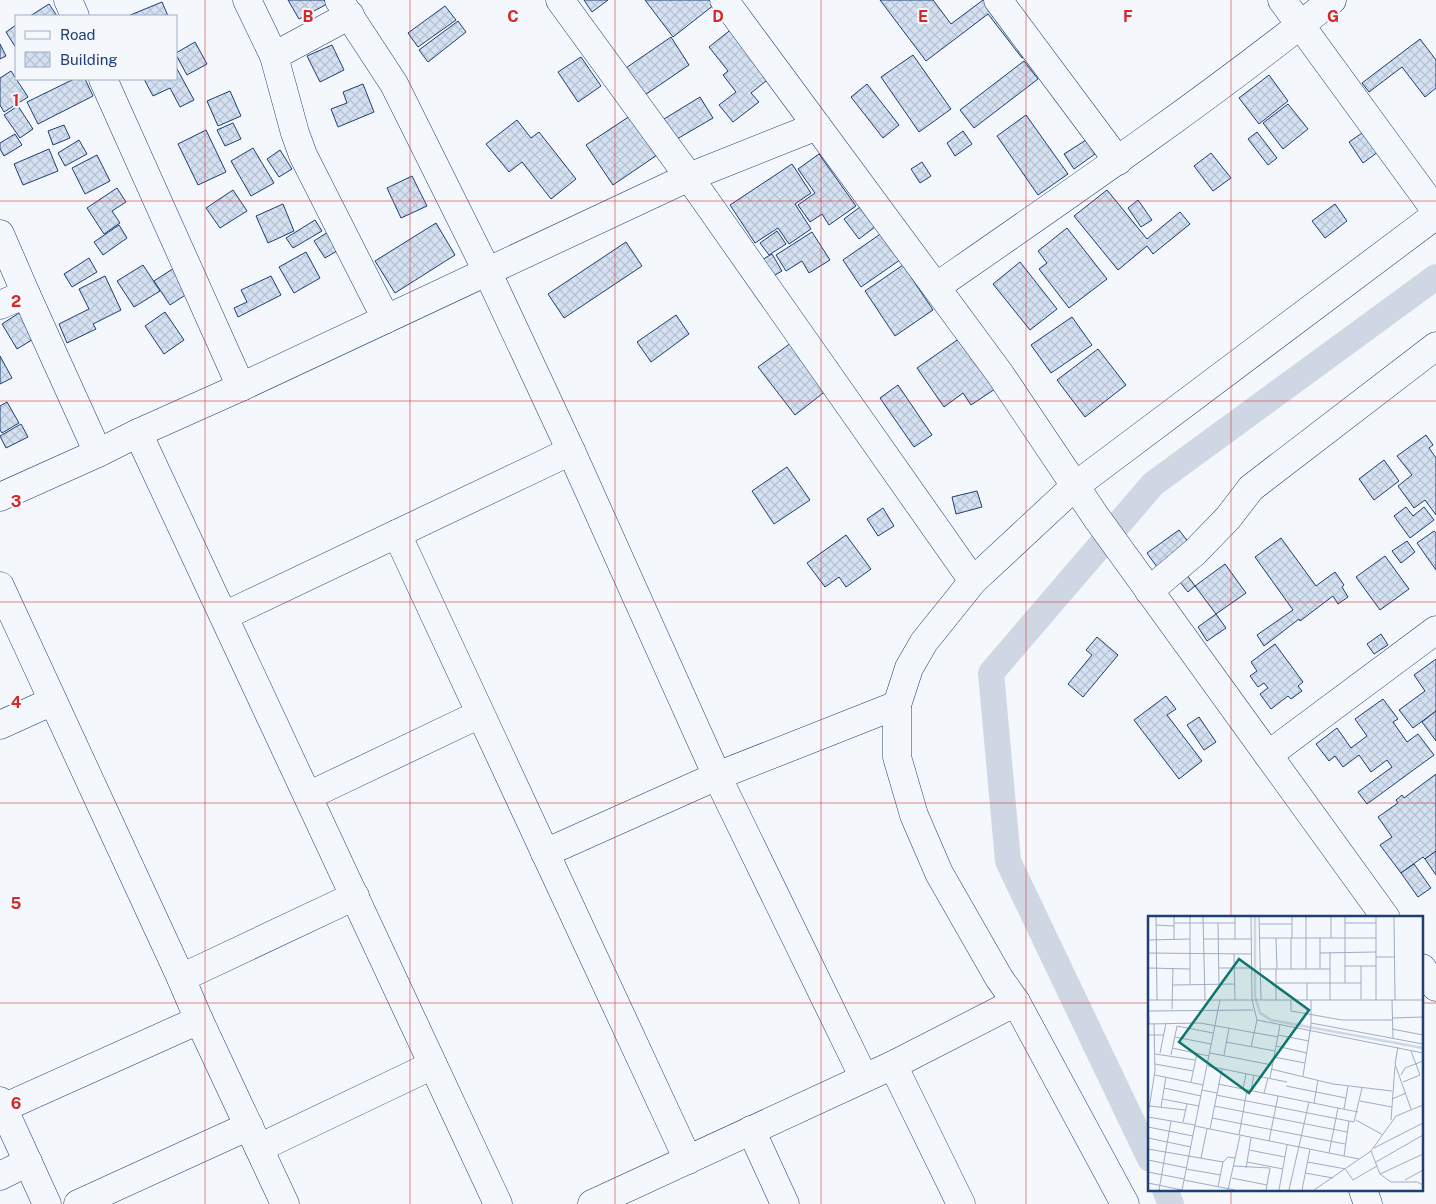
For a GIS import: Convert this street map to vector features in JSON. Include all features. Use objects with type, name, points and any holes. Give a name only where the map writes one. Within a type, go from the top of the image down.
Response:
[{"type":"street","points":[[68,0],[75,15]]},
{"type":"street","points":[[247,0],[274,56],[303,155],[386,319]]},
{"type":"street","points":[[560,0],[689,177],[973,581]]},
{"type":"street","points":[[724,0],[1000,374],[1122,554],[1385,916]]},
{"type":"street","points":[[998,0],[1118,161]]},
{"type":"street","points":[[1282,0],[1436,211]]},
{"type":"street","points":[[936,287],[1118,161],[1332,0]]},
{"type":"street","points":[[274,56],[344,8],[394,84],[487,271],[571,451],[717,776],[864,1078]]},
{"type":"street","points":[[103,80],[242,387]]},
{"type":"street","points":[[0,497],[242,387],[689,177],[817,126]]},
{"type":"street","points":[[1125,1204],[1016,1002],[999,978],[939,873],[914,815],[897,757],[897,705],[909,668],[924,642],[973,581],[1075,486],[1436,215]]},
{"type":"street","points":[[0,234],[98,453]]},
{"type":"street","points":[[0,305],[26,294]]},
{"type":"street","points":[[1149,591],[1195,552],[1228,518],[1251,488],[1436,346]]},
{"type":"street","points":[[138,433],[498,1204]]},
{"type":"street","points":[[224,616],[571,451]]},
{"type":"street","points":[[397,534],[688,1160]]},
{"type":"street","points":[[0,586],[181,978],[198,1020],[285,1204]]},
{"type":"street","points":[[1268,755],[1436,630]]},
{"type":"street","points":[[0,725],[53,701]]},
{"type":"street","points":[[545,853],[717,776],[897,705]]},
{"type":"street","points":[[308,796],[480,714]]},
{"type":"street","points":[[181,978],[355,896]]},
{"type":"street","points":[[1424,971],[1436,986]]},
{"type":"street","points":[[607,1201],[688,1160],[892,1065],[1016,1002]]},
{"type":"street","points":[[47,1204],[2,1104],[198,1020]]},
{"type":"street","points":[[78,1204],[254,1137],[433,1065]]},
{"type":"street","points":[[892,1065],[961,1204]]},
{"type":"street","points":[[751,1130],[785,1204]]},
{"type":"street","points":[[0,1176],[28,1162]]},
{"type":"street","points":[[1363,1192],[1368,1204]]},
{"type":"building","points":[[288,0],[324,0],[327,4],[299,19]]},
{"type":"building","points":[[584,0],[608,0],[592,12]]},
{"type":"building","points":[[645,0],[719,0],[719,1],[673,37]]},
{"type":"building","points":[[880,0],[933,0],[951,24],[983,0],[1002,0],[1038,46],[1022,58],[988,14],[926,61]]},
{"type":"building","points":[[162,2],[168,15],[130,15]]},
{"type":"building","points":[[49,4],[56,15],[32,15]]},
{"type":"building","points":[[445,6],[456,20],[418,47],[408,33]]},
{"type":"building","points":[[458,21],[466,32],[428,62],[419,50]]},
{"type":"building","points":[[738,24],[776,73],[751,93],[759,102],[733,122],[719,105],[736,92],[723,75],[728,71],[709,47]]},
{"type":"building","points":[[15,26],[15,46],[6,32]]},
{"type":"building","points":[[671,37],[689,65],[639,99],[620,72]]},
{"type":"building","points":[[1420,39],[1436,60],[1436,88],[1425,97],[1402,67],[1369,92],[1362,83]]},
{"type":"building","points":[[195,42],[207,64],[187,75],[178,59],[178,52]]},
{"type":"building","points":[[0,44],[6,56],[0,59]]},
{"type":"building","points":[[332,45],[344,70],[320,82],[307,56]]},
{"type":"building","points":[[913,55],[951,109],[919,132],[881,77]]},
{"type":"building","points":[[581,57],[601,86],[578,102],[558,72]]},
{"type":"building","points":[[1024,61],[1038,79],[974,128],[960,110]]},
{"type":"building","points":[[11,71],[15,80],[28,97],[4,112],[0,105],[0,78]]},
{"type":"building","points":[[178,71],[194,100],[180,107],[170,88],[153,96],[145,80],[178,80]]},
{"type":"building","points":[[1269,75],[1288,101],[1259,124],[1239,98]]},
{"type":"building","points":[[72,80],[85,80],[93,96],[38,124],[27,102]]},
{"type":"building","points":[[363,84],[374,112],[338,127],[331,109],[347,103],[343,92]]},
{"type":"building","points":[[867,84],[899,125],[883,138],[851,97]]},
{"type":"building","points":[[230,91],[241,116],[218,126],[207,101]]},
{"type":"building","points":[[700,97],[713,118],[677,139],[664,119]]},
{"type":"building","points":[[1288,104],[1308,129],[1283,149],[1263,123]]},
{"type":"building","points":[[18,106],[33,129],[20,138],[4,115]]},
{"type":"building","points":[[633,114],[660,153],[613,185],[586,145]]},
{"type":"building","points":[[1026,115],[1068,174],[1038,195],[997,136]]},
{"type":"building","points":[[517,120],[531,138],[539,132],[576,179],[551,199],[522,162],[509,172],[486,144]]},
{"type":"building","points":[[233,123],[241,139],[225,146],[217,130]]},
{"type":"building","points":[[64,125],[70,138],[53,145],[48,131]]},
{"type":"building","points":[[1368,129],[1382,149],[1363,163],[1349,142]]},
{"type":"building","points":[[206,130],[226,172],[198,185],[178,144]]},
{"type":"building","points":[[963,131],[972,144],[955,156],[947,143]]},
{"type":"building","points":[[1257,132],[1277,158],[1268,165],[1248,139]]},
{"type":"building","points":[[15,134],[22,145],[4,156],[0,149],[0,143]]},
{"type":"building","points":[[79,140],[87,154],[65,166],[58,153]]},
{"type":"building","points":[[1086,140],[1095,154],[1074,169],[1064,154]]},
{"type":"building","points":[[253,148],[274,183],[251,196],[231,161]]},
{"type":"building","points":[[49,149],[58,171],[23,185],[14,164]]},
{"type":"building","points":[[280,150],[292,169],[279,177],[267,159]]},
{"type":"building","points":[[1211,153],[1231,178],[1213,191],[1194,166]]},
{"type":"building","points":[[819,154],[856,206],[829,225],[822,214],[810,222],[798,205],[815,193],[798,169]]},
{"type":"building","points":[[97,155],[110,181],[85,194],[72,168]]},
{"type":"building","points":[[922,162],[931,176],[920,183],[911,169]]},
{"type":"building","points":[[792,164],[811,193],[795,204],[811,229],[789,244],[778,228],[755,243],[730,205]]},
{"type":"building","points":[[412,176],[427,206],[401,218],[387,188]]},
{"type":"building","points":[[117,188],[126,202],[112,211],[120,223],[104,234],[87,208]]},
{"type":"building","points":[[233,190],[247,211],[220,228],[206,208]]},
{"type":"building","points":[[1107,190],[1147,239],[1180,212],[1190,224],[1153,254],[1147,246],[1118,270],[1074,216]]},
{"type":"building","points":[[1138,200],[1152,220],[1141,227],[1128,208]]},
{"type":"building","points":[[283,204],[294,231],[268,243],[256,216]]},
{"type":"building","points":[[864,204],[879,224],[859,239],[844,219]]},
{"type":"building","points":[[1335,204],[1347,221],[1325,238],[1312,221]]},
{"type":"building","points":[[315,220],[322,231],[293,248],[286,238]]},
{"type":"building","points":[[436,223],[455,255],[395,293],[375,261]]},
{"type":"building","points":[[119,225],[127,238],[103,255],[94,242]]},
{"type":"building","points":[[889,228],[907,255],[861,287],[843,260]]},
{"type":"building","points":[[1067,228],[1107,279],[1069,308],[1039,269],[1047,263],[1038,251]]},
{"type":"building","points":[[331,230],[342,248],[325,258],[314,241]]},
{"type":"building","points":[[777,231],[786,244],[769,255],[760,243]]},
{"type":"building","points":[[812,232],[830,260],[809,273],[802,261],[786,271],[776,255]]},
{"type":"building","points":[[626,242],[642,266],[564,318],[548,294]]},
{"type":"building","points":[[306,252],[320,278],[294,293],[279,267]]},
{"type":"building","points":[[772,254],[782,271],[770,278],[760,261]]},
{"type":"building","points":[[89,258],[97,272],[72,287],[64,274]]},
{"type":"building","points":[[1020,262],[1057,309],[1030,330],[993,284]]},
{"type":"building","points":[[143,265],[160,291],[134,307],[117,281]]},
{"type":"building","points":[[903,265],[933,310],[895,336],[865,291]]},
{"type":"building","points":[[174,268],[190,292],[170,305],[154,281]]},
{"type":"building","points":[[105,276],[121,310],[93,324],[96,329],[67,343],[59,324],[89,309],[79,289]]},
{"type":"building","points":[[271,276],[281,295],[238,317],[234,308],[247,302],[241,290]]},
{"type":"building","points":[[165,312],[184,340],[164,354],[145,326]]},
{"type":"building","points":[[19,313],[35,338],[17,349],[2,324]]},
{"type":"building","points":[[676,315],[689,334],[651,362],[637,342]]},
{"type":"building","points":[[1072,317],[1092,345],[1051,373],[1031,345]]},
{"type":"building","points":[[963,336],[998,387],[971,405],[963,393],[944,407],[917,368]]},
{"type":"building","points":[[791,343],[827,390],[795,415],[758,367]]},
{"type":"building","points":[[1098,349],[1126,385],[1085,417],[1057,380]]},
{"type":"building","points":[[0,356],[12,378],[0,384]]},
{"type":"building","points":[[898,385],[932,435],[914,447],[880,398]]},
{"type":"building","points":[[7,402],[19,423],[2,433],[0,430],[0,406]]},
{"type":"building","points":[[21,424],[28,437],[6,448],[0,436]]},
{"type":"building","points":[[1426,435],[1433,445],[1429,448],[1436,458],[1436,515],[1425,500],[1414,508],[1398,486],[1412,475],[1397,456]]},
{"type":"building","points":[[1384,460],[1399,481],[1374,500],[1359,479]]},
{"type":"building","points":[[787,467],[810,500],[774,524],[752,491]]},
{"type":"building","points":[[977,491],[982,507],[956,514],[952,497]]},
{"type":"building","points":[[1406,507],[1413,516],[1424,507],[1434,520],[1410,538],[1394,516]]},
{"type":"building","points":[[883,508],[894,526],[878,536],[867,519]]},
{"type":"building","points":[[1179,530],[1189,543],[1157,567],[1147,553]]},
{"type":"building","points":[[1434,531],[1436,533],[1436,570],[1417,543]]},
{"type":"building","points":[[846,535],[871,569],[846,587],[839,577],[825,587],[807,563]]},
{"type":"building","points":[[1281,538],[1316,586],[1335,572],[1344,585],[1342,587],[1348,597],[1338,604],[1333,596],[1264,646],[1257,635],[1293,610],[1255,557]]},
{"type":"building","points":[[1407,541],[1415,552],[1401,563],[1392,551]]},
{"type":"building","points":[[1385,556],[1409,589],[1380,610],[1356,577]]},
{"type":"building","points":[[1225,564],[1246,593],[1216,614],[1195,586]]},
{"type":"building","points":[[1187,575],[1195,586],[1188,592],[1179,581]]},
{"type":"building","points":[[1216,614],[1226,628],[1207,641],[1198,627]]},
{"type":"building","points":[[1381,634],[1388,645],[1374,654],[1367,644]]},
{"type":"building","points":[[1097,637],[1118,655],[1083,697],[1068,684],[1092,655],[1086,650]]},
{"type":"building","points":[[1275,644],[1303,682],[1298,686],[1302,691],[1291,699],[1288,696],[1271,709],[1260,694],[1268,688],[1264,683],[1258,687],[1250,676],[1257,671],[1251,662]]},
{"type":"building","points":[[1436,659],[1436,711],[1413,728],[1399,710],[1425,691],[1414,675]]},
{"type":"building","points":[[1166,696],[1176,709],[1167,715],[1202,761],[1179,779],[1134,720]]},
{"type":"building","points":[[1383,699],[1398,719],[1393,722],[1407,742],[1418,734],[1434,755],[1367,804],[1358,792],[1392,767],[1387,760],[1371,772],[1359,755],[1343,767],[1335,756],[1329,761],[1316,744],[1337,728],[1351,748],[1367,736],[1355,719]]},
{"type":"building","points":[[1436,711],[1436,741],[1422,722]]},
{"type":"building","points":[[1199,717],[1216,742],[1204,750],[1187,725]]},
{"type":"building","points":[[1436,774],[1436,851],[1425,859],[1423,857],[1401,873],[1380,845],[1392,837],[1378,817],[1398,803],[1396,800],[1402,795],[1404,798]]},
{"type":"building","points":[[1436,851],[1436,875],[1425,859]]},
{"type":"building","points":[[1414,864],[1431,888],[1418,897],[1401,873]]},
{"type":"waterway","points":[[1148,1155],[1008,861],[991,673],[1153,484],[1436,277]]},
{"type":"waterway","points":[[1166,1192],[1171,1204]]}]
